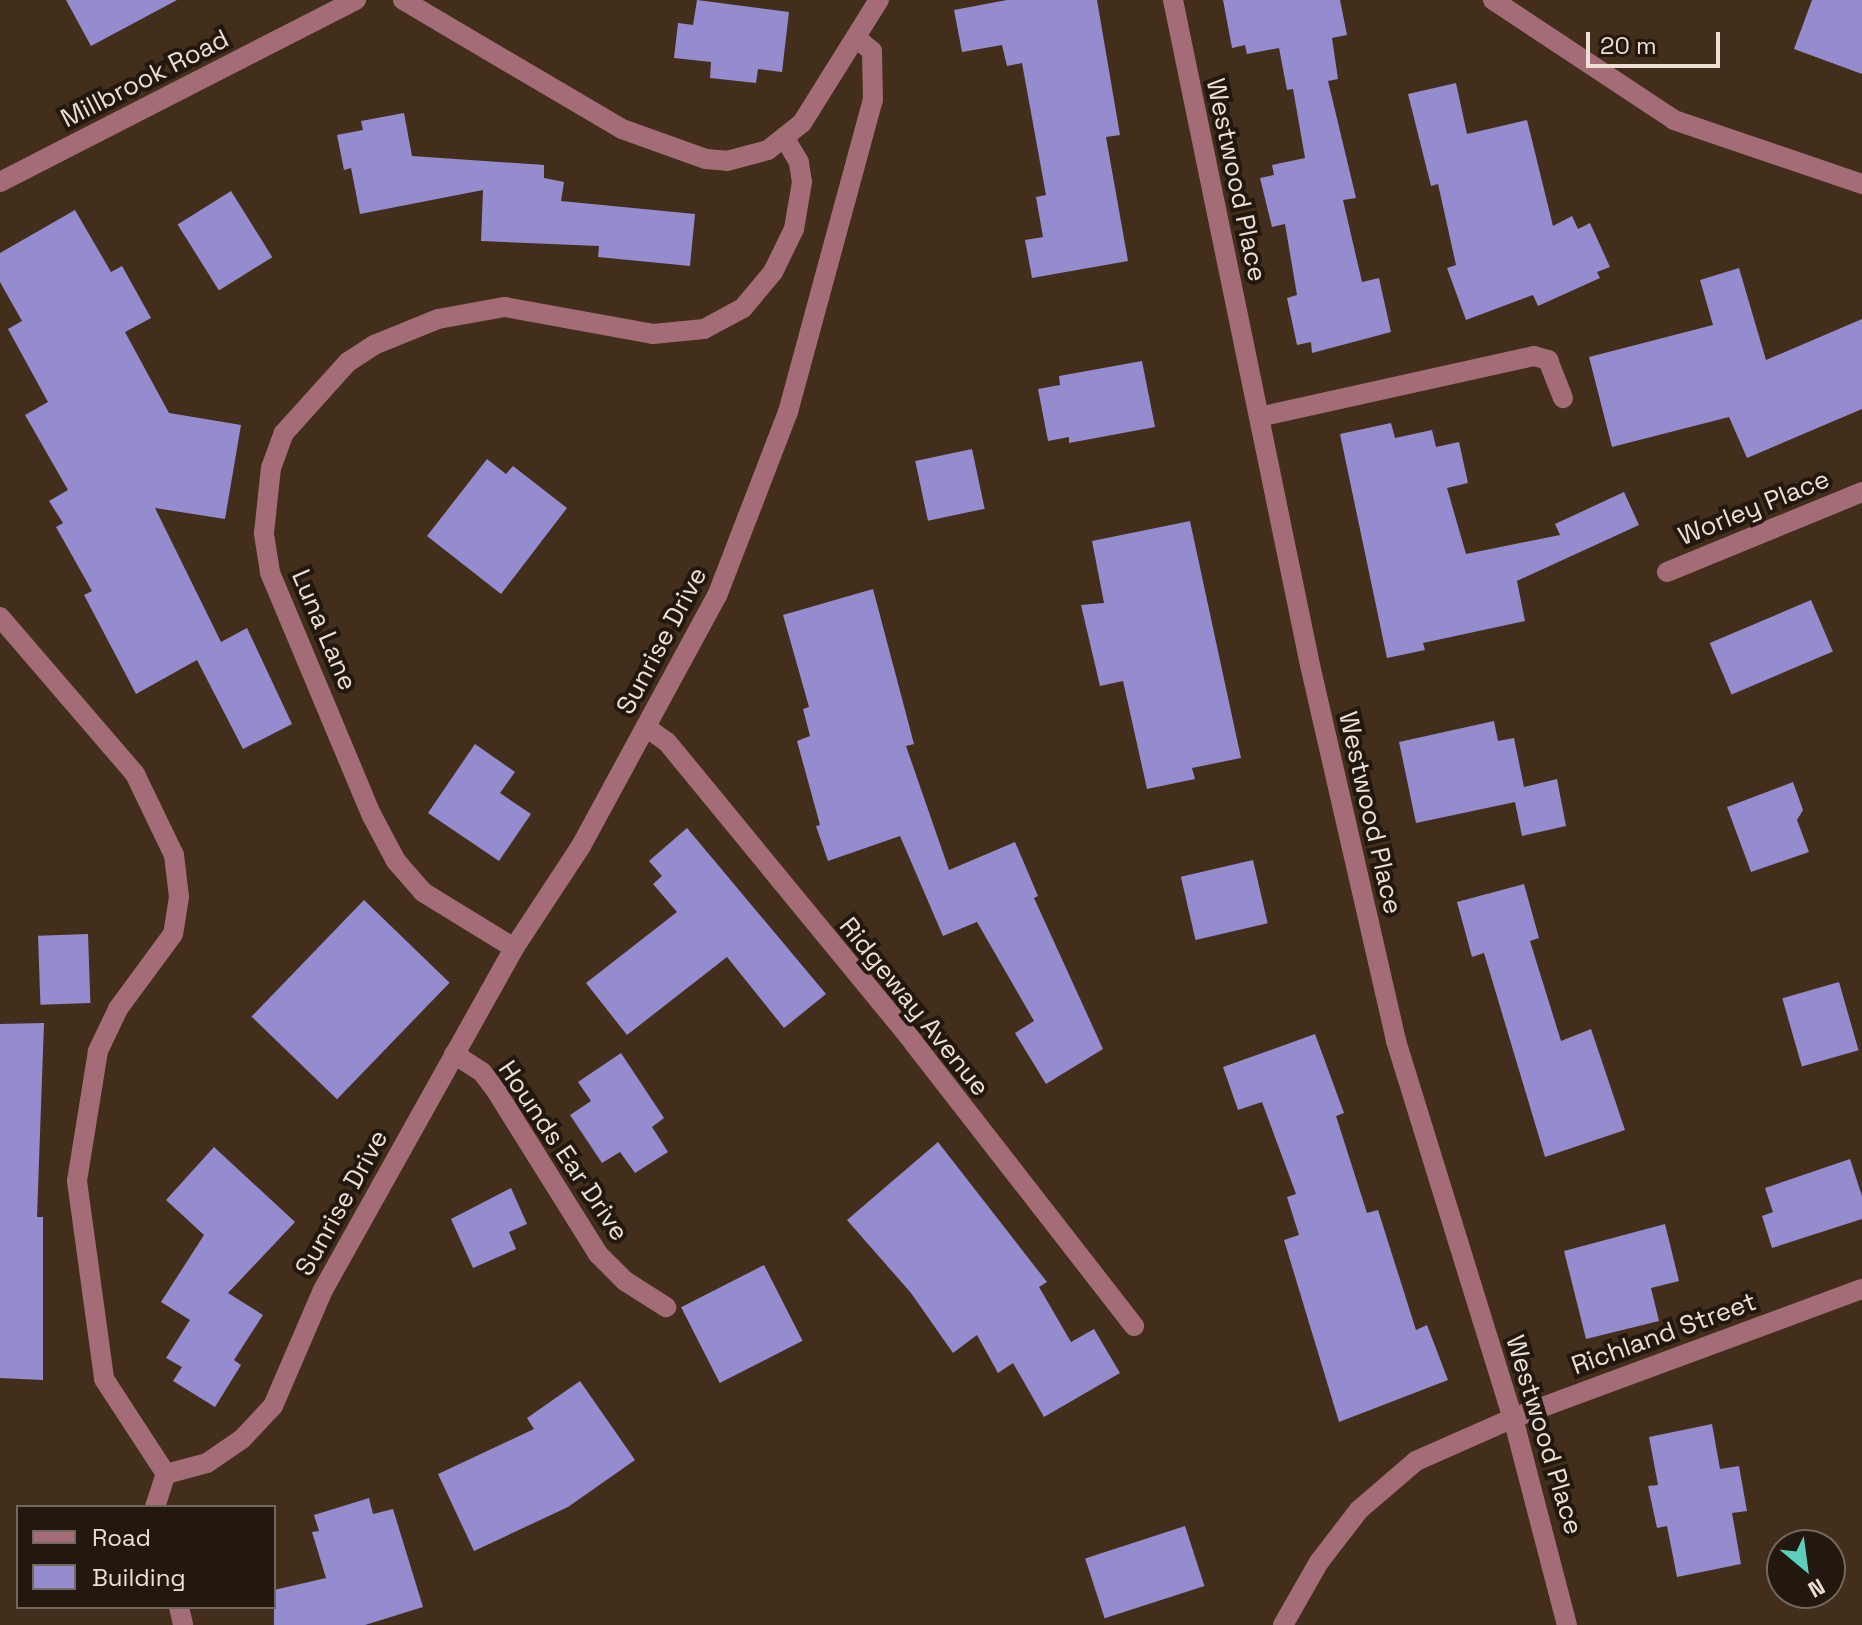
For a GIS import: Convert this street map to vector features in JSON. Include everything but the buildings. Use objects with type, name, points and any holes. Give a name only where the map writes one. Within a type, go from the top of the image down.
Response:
[{"type":"street","name":"Millbrook Road","points":[[0,182],[356,0]]},
{"type":"street","points":[[403,0],[622,129],[706,159],[727,161],[758,154],[785,139],[822,97],[879,0]]},
{"type":"street","name":"Westwood Place","points":[[1173,0],[1259,417],[1396,1041],[1513,1418],[1567,1625]]},
{"type":"street","points":[[1493,0],[1674,120],[1862,184]]},
{"type":"street","name":"Sunrise Drive","points":[[166,1474],[207,1463],[242,1439],[273,1406],[323,1290],[514,948],[581,846],[717,596],[788,412],[873,100],[872,51],[856,38]]},
{"type":"street","name":"Luna Lane","points":[[514,948],[423,892],[396,861],[371,814],[270,572],[264,533],[271,468],[284,433],[348,362],[374,345],[438,319],[505,307],[653,334],[704,329],[743,308],[773,272],[794,229],[802,182],[799,162],[785,139]]},
{"type":"street","points":[[1259,417],[1534,356],[1548,360],[1563,398]]},
{"type":"street","name":"Worley Place","points":[[1667,572],[1862,492]]},
{"type":"street","points":[[0,617],[135,774],[174,855],[179,897],[173,934],[118,1009],[98,1051],[77,1181],[104,1379],[166,1474],[156,1505]]},
{"type":"street","name":"Ridgeway Avenue","points":[[646,727],[667,742],[913,1042],[1134,1326]]},
{"type":"street","name":"Hounds Ear Drive","points":[[454,1054],[482,1072],[495,1089],[598,1254],[625,1281],[666,1307]]},
{"type":"street","name":"Richland Street","points":[[1283,1625],[1319,1562],[1359,1510],[1416,1461],[1513,1418],[1862,1289]]}]
